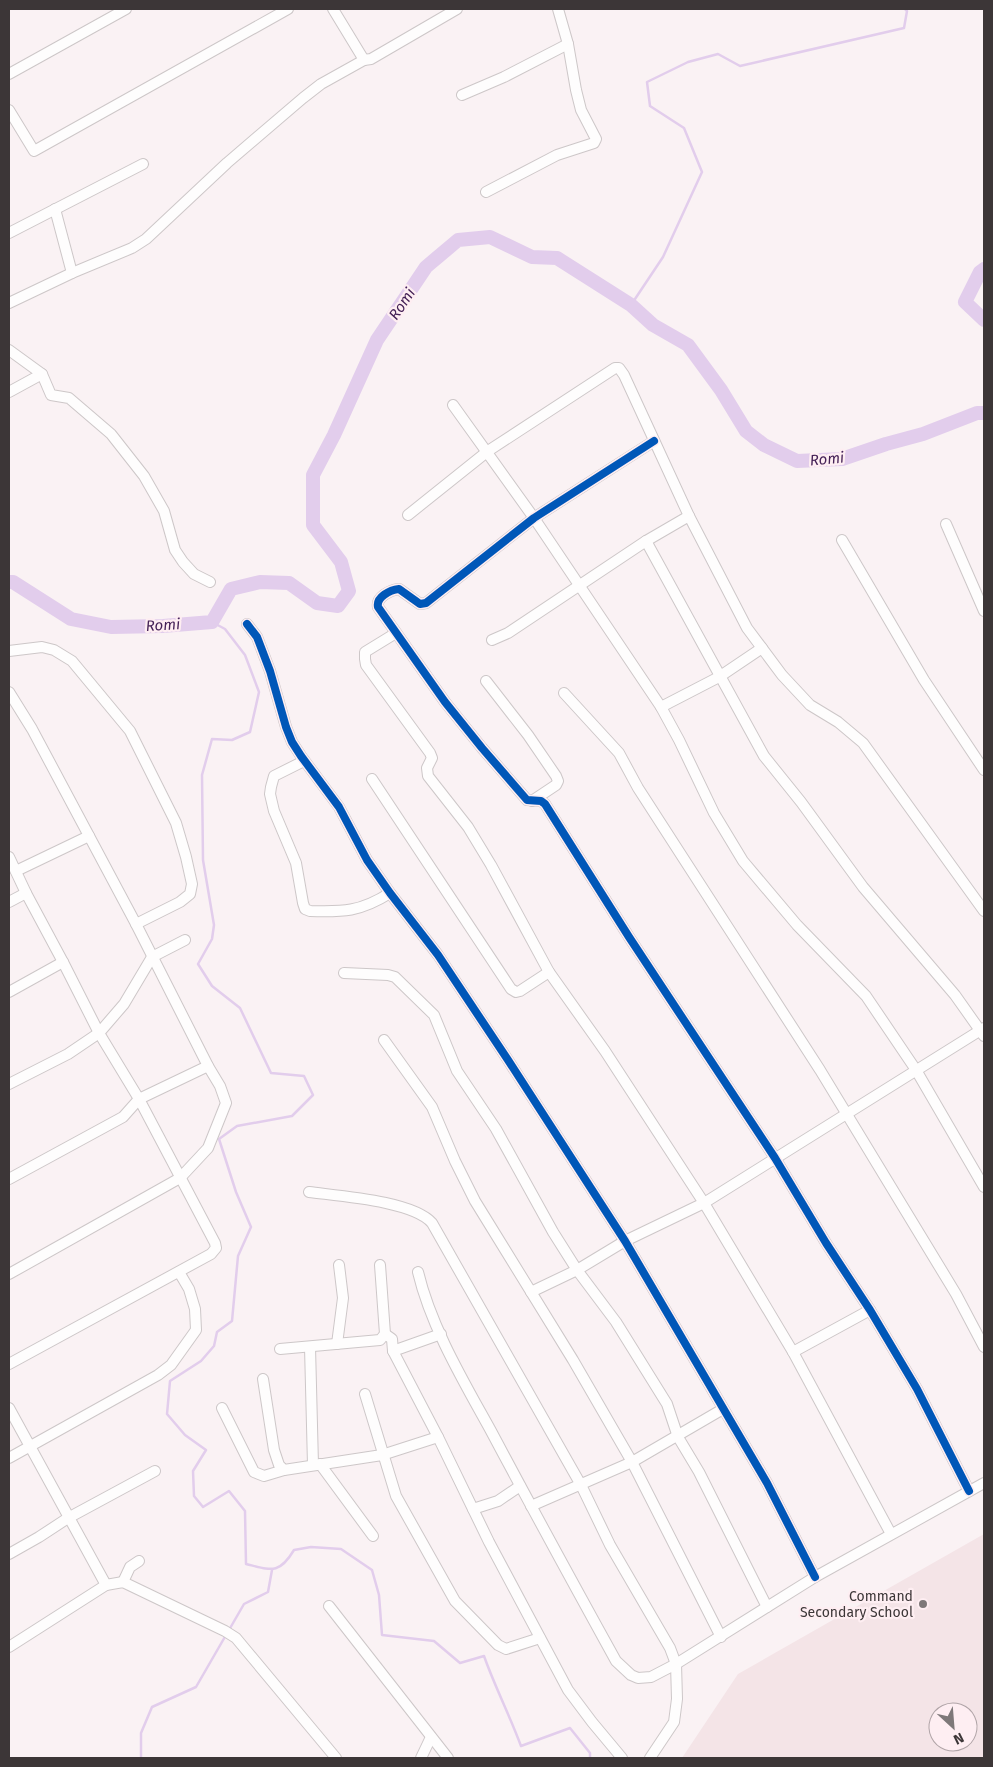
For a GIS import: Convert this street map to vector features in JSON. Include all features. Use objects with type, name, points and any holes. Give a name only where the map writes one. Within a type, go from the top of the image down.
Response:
[{"type":"street","points":[[9,74],[126,9]]},
{"type":"street","points":[[9,110],[34,151],[288,9]]},
{"type":"street","points":[[333,9],[364,60]]},
{"type":"street","points":[[9,303],[72,273],[132,248],[146,239],[227,163],[321,84],[364,60],[371,59],[457,9]]},
{"type":"street","points":[[486,192],[557,155],[594,143],[596,139],[581,110],[568,44],[558,9]]},
{"type":"street","points":[[462,95],[504,77],[568,44]]},
{"type":"street","points":[[9,234],[143,164]]},
{"type":"street","points":[[56,209],[72,273]]},
{"type":"street","points":[[9,350],[42,374],[51,395],[69,398],[111,434],[144,476],[164,511],[175,550],[183,562],[194,574],[210,582]]},
{"type":"street","points":[[408,515],[488,451],[615,368],[619,368],[624,375],[689,516],[747,628],[782,675],[810,705],[838,722],[863,744],[984,911]]},
{"type":"street","points":[[9,392],[42,374]]},
{"type":"street","points":[[453,405],[488,451],[661,707],[714,813],[743,861],[797,926],[866,996],[916,1070],[984,1187]]},
{"type":"street","points":[[654,441],[534,518],[426,603],[420,604],[399,589],[379,599],[378,607],[445,702],[482,748],[527,800],[545,804],[629,937],[775,1158],[826,1243],[870,1310],[917,1389],[969,1491]]},
{"type":"street","points":[[492,640],[508,633],[646,541],[689,516]]},
{"type":"street","points":[[946,524],[984,611]]},
{"type":"street","points":[[842,540],[924,680],[984,770]]},
{"type":"street","points":[[531,1292],[577,1270],[625,1241],[704,1203],[846,1113],[983,1031],[955,994],[863,887],[801,802],[764,756],[646,541]]},
{"type":"street","points":[[247,624],[257,637],[270,671],[292,742],[339,807],[367,860],[443,962],[625,1241],[767,1483],[815,1577]]},
{"type":"street","points":[[396,632],[365,652],[366,665],[430,753],[432,758],[427,768],[428,776],[472,835],[491,865],[549,972],[605,1052],[704,1203],[793,1352],[891,1534]]},
{"type":"street","points":[[9,651],[42,647],[54,650],[72,661],[130,731],[176,823],[192,884],[190,894],[180,902],[136,924]]},
{"type":"street","points":[[661,707],[719,677],[762,648]]},
{"type":"street","points":[[486,680],[528,735],[558,781],[556,785],[532,801]]},
{"type":"street","points":[[9,692],[32,730],[136,924],[220,1086],[226,1103],[208,1148],[180,1178],[9,1274]]},
{"type":"street","points":[[564,693],[619,753],[638,788],[820,1070],[956,1294],[984,1347]]},
{"type":"street","points":[[304,761],[274,776],[270,787],[270,794],[274,811],[296,863],[305,909],[310,911],[339,912],[362,908],[390,893]]},
{"type":"street","points":[[372,779],[511,989],[516,992],[520,991],[549,972]]},
{"type":"street","points":[[16,871],[89,836]]},
{"type":"street","points":[[9,857],[99,1033],[139,1099],[216,1248],[211,1254],[179,1272],[9,1364]]},
{"type":"street","points":[[9,902],[26,893]]},
{"type":"street","points":[[9,1084],[68,1054],[99,1033],[124,1004],[152,957],[185,940]]},
{"type":"street","points":[[9,992],[64,962]]},
{"type":"street","points":[[344,973],[388,974],[395,977],[434,1015],[457,1072],[496,1129],[553,1232],[577,1270],[616,1322],[667,1404],[678,1437],[699,1472],[767,1607]]},
{"type":"street","points":[[384,1040],[432,1107],[455,1161],[475,1201],[573,1360],[632,1462],[720,1637]]},
{"type":"street","points":[[9,1179],[123,1117],[139,1099],[208,1066]]},
{"type":"street","points":[[309,1192],[388,1204],[415,1211],[426,1216],[432,1223],[581,1484],[610,1544],[670,1648],[676,1664],[677,1699],[674,1722],[650,1758]]},
{"type":"street","points":[[337,1344],[343,1298],[340,1265]]},
{"type":"street","points":[[380,1265],[386,1334],[392,1339],[393,1351],[438,1437],[489,1542],[568,1690],[622,1758]]},
{"type":"street","points":[[9,1458],[158,1375],[171,1365],[196,1330],[195,1310],[188,1289],[179,1272]]},
{"type":"street","points":[[418,1272],[423,1293],[441,1334],[520,1486],[616,1661],[631,1675],[638,1678],[651,1678],[676,1664],[815,1577],[984,1483]]},
{"type":"street","points":[[793,1352],[870,1310]]},
{"type":"street","points":[[280,1349],[380,1340],[386,1334]]},
{"type":"street","points":[[393,1351],[441,1334]]},
{"type":"street","points":[[310,1347],[317,1465],[373,1536]]},
{"type":"street","points":[[263,1379],[274,1450],[279,1465],[284,1470]]},
{"type":"street","points":[[364,1394],[396,1496],[456,1601],[498,1645],[506,1649],[540,1638]]},
{"type":"street","points":[[9,1408],[106,1585]]},
{"type":"street","points":[[222,1408],[254,1472],[264,1476],[284,1470],[382,1454],[438,1437]]},
{"type":"street","points":[[531,1506],[632,1462],[724,1409]]},
{"type":"street","points":[[9,1554],[68,1518],[155,1471]]},
{"type":"street","points":[[473,1508],[498,1501],[520,1486]]},
{"type":"street","points":[[123,1582],[130,1567],[139,1561]]},
{"type":"street","points":[[9,1647],[106,1585],[123,1582],[236,1638],[336,1758]]},
{"type":"street","points":[[329,1606],[448,1758]]},
{"type":"street","points":[[421,1758],[431,1737]]},
{"type":"shaded area","name":"Command Secondary School","points":[[984,1534],[984,1758],[682,1758],[738,1674]]},
{"type":"waterway","points":[[631,305],[663,257],[702,172],[684,128],[650,106],[647,82],[688,62],[718,54],[740,66],[904,28],[907,11],[905,9]]},
{"type":"waterway","name":"Romi","points":[[9,582],[13,582],[71,619],[111,627],[163,626],[212,622],[231,589],[260,582],[289,583],[317,603],[338,606],[349,591],[341,562],[313,525],[313,475],[334,435],[377,340],[426,267],[458,240],[490,237],[532,257],[557,258],[631,305],[653,325],[688,345],[721,390],[746,431],[764,445],[797,461],[842,459],[923,434],[977,413],[984,413]]},
{"type":"waterway","name":"Romi","points":[[984,269],[980,272],[965,302],[984,320]]},
{"type":"waterway","points":[[212,622],[225,629],[245,655],[259,692],[250,732],[232,740],[212,739],[202,775],[203,860],[214,925],[212,939],[198,964],[212,986],[240,1008],[271,1073],[304,1076],[313,1095],[292,1116],[237,1126],[219,1139],[236,1192],[251,1227],[238,1256],[232,1321],[217,1332],[214,1346],[201,1361],[170,1381],[167,1414],[185,1435],[206,1450],[193,1471],[194,1496],[203,1507],[229,1491],[245,1511],[246,1564],[274,1569],[284,1564],[294,1550],[311,1547],[341,1549],[372,1570],[379,1595],[382,1635],[434,1641],[460,1663],[484,1656],[521,1746],[570,1728],[590,1753],[590,1758]]},
{"type":"waterway","points":[[229,1630],[244,1604],[268,1592],[272,1570]]},
{"type":"waterway","points":[[141,1758],[141,1733],[152,1707],[196,1687],[226,1635]]},
{"type":"cycle path","points":[[654,441],[534,518],[426,603],[420,604],[399,589],[388,592],[381,597],[378,607],[445,702],[482,748],[527,800],[541,801],[545,804],[629,937],[775,1158],[826,1243],[870,1310],[917,1389],[969,1491]]},
{"type":"cycle path","points":[[247,624],[257,637],[270,671],[292,742],[339,807],[367,860],[438,955],[625,1241],[767,1483],[815,1577]]},
{"type":"place","name":"Command Secondary School","points":[[923,1604]]}]
